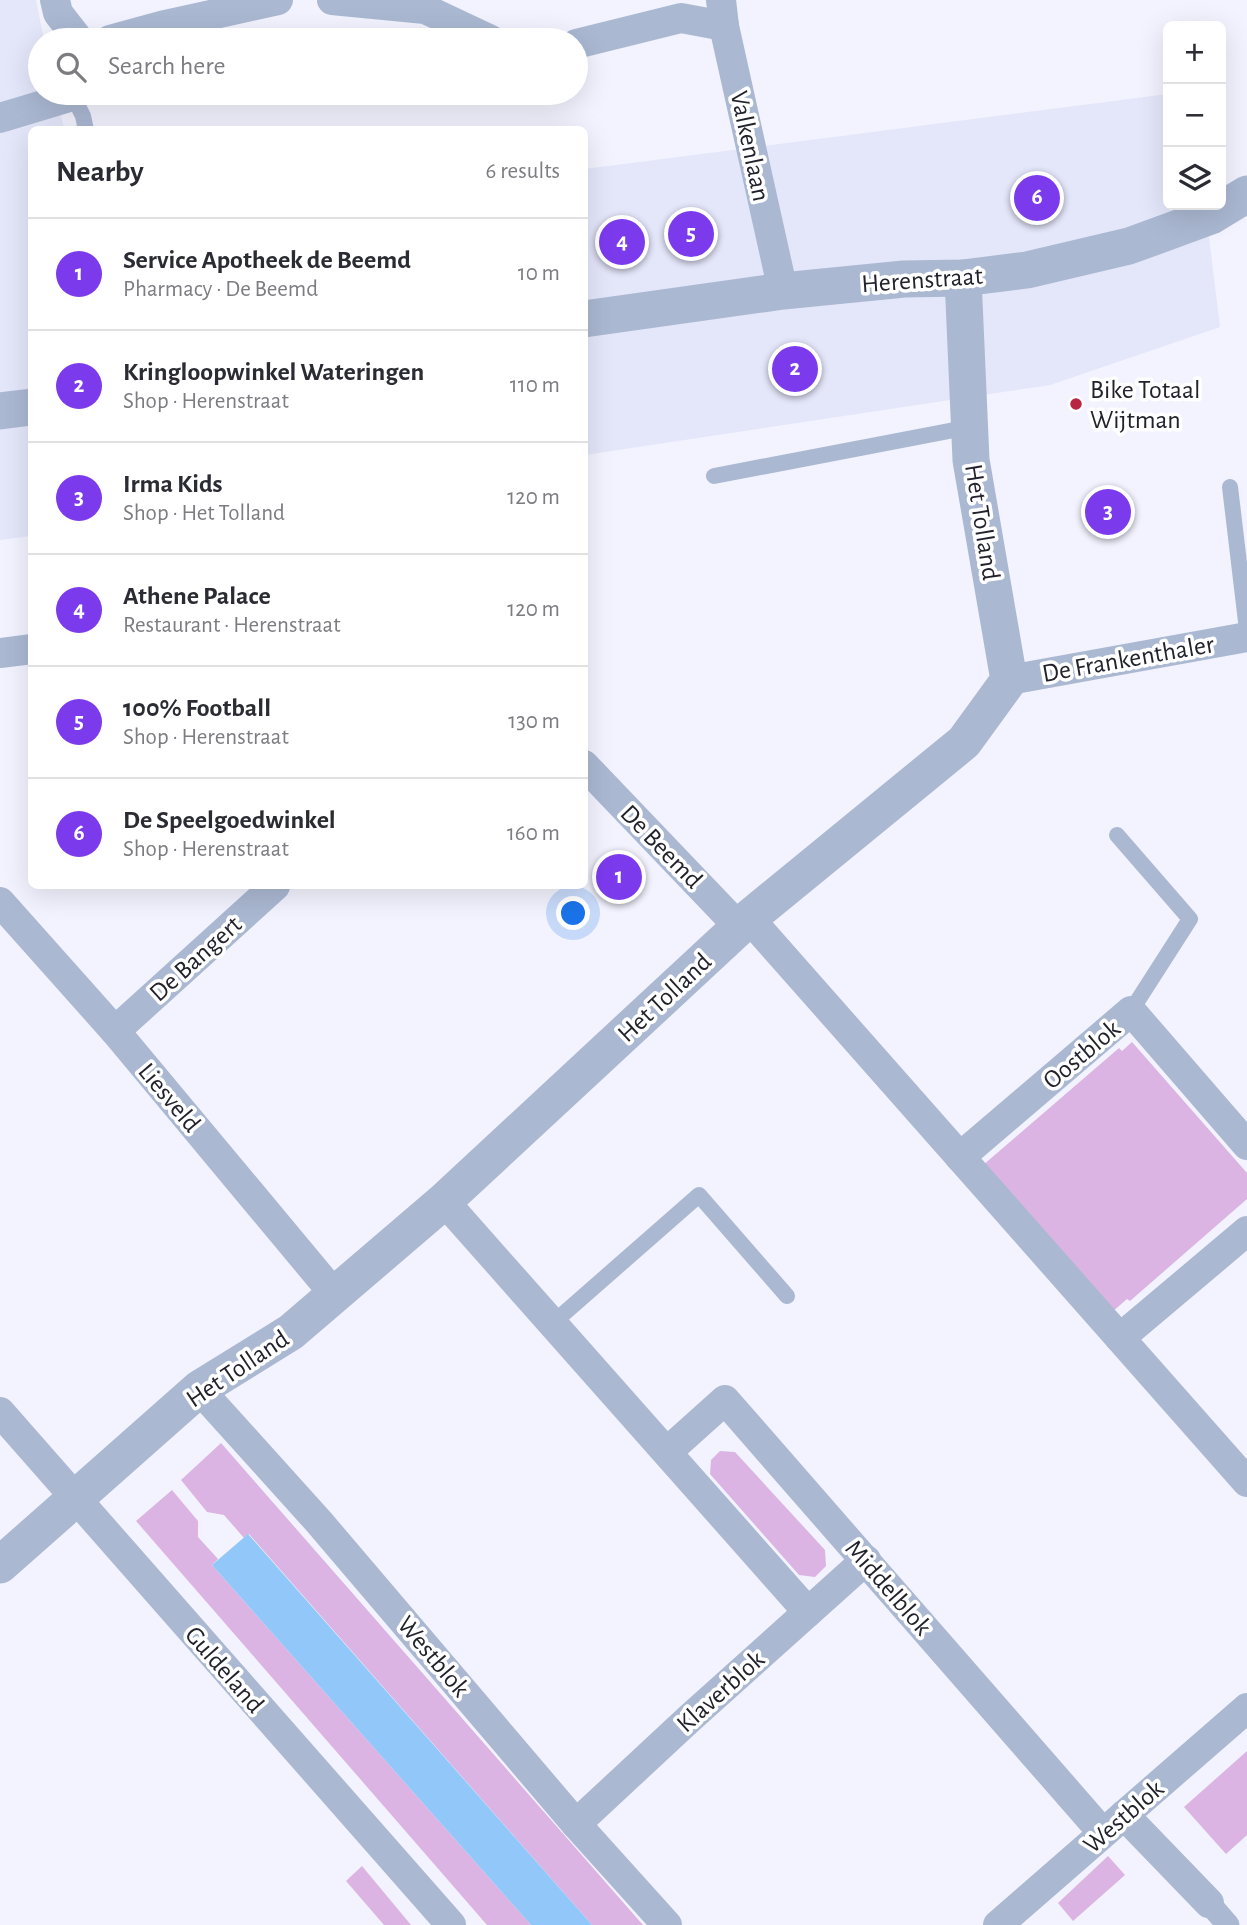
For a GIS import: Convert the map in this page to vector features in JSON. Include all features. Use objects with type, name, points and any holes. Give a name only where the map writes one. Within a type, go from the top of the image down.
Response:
[{"type":"street","points":[[55,0],[58,13],[70,28]]},
{"type":"street","points":[[154,28],[278,0]]},
{"type":"street","points":[[332,0],[425,9],[465,28]]},
{"type":"street","points":[[588,41],[681,18],[722,13]]},
{"type":"street","name":"Valkenlaan","points":[[722,13],[783,291]]},
{"type":"street","points":[[0,118],[40,105]]},
{"type":"street","name":"Herenstraat","points":[[588,318],[783,291],[904,279],[963,278],[1027,270],[1129,246],[1211,216],[1247,194]]},
{"type":"street","name":"Het Tolland","points":[[0,1565],[199,1389],[290,1332],[335,1295],[444,1201],[744,923],[964,742],[1009,680],[971,460],[963,278]]},
{"type":"street","points":[[0,411],[28,408]]},
{"type":"street","name":"De Frankenthaler","points":[[1009,680],[1247,637]]},
{"type":"street","points":[[0,653],[28,650]]},
{"type":"street","name":"De Beemd","points":[[588,769],[744,923]]},
{"type":"street","name":"De Bangert","points":[[115,1031],[272,889]]},
{"type":"street","name":"Liesveld","points":[[0,902],[115,1031],[335,1295]]},
{"type":"street","points":[[744,923],[960,1157],[1247,1482]]},
{"type":"street","name":"Oostblok","points":[[960,1157],[1130,1011],[1247,1145]]},
{"type":"street","points":[[444,1201],[808,1612]]},
{"type":"street","points":[[1120,1338],[1247,1231]]},
{"type":"street","name":"Westblok","points":[[199,1389],[319,1522],[576,1824],[667,1925]]},
{"type":"street","name":"Middelblok","points":[[667,1452],[725,1400],[866,1560],[1114,1824],[1209,1903]]},
{"type":"street","name":"Guldeland","points":[[0,1412],[451,1925]]},
{"type":"street","name":"Klaverblok","points":[[576,1824],[866,1560]]},
{"type":"street","name":"Westblok","points":[[998,1925],[1247,1708]]},
{"type":"street","points":[[1209,1903],[1228,1925]]},
{"type":"lane","points":[[78,105],[85,126]]},
{"type":"lane","points":[[714,476],[970,427]]},
{"type":"lane","points":[[1230,487],[1247,629]]},
{"type":"lane","points":[[1117,835],[1190,919],[1130,1011]]},
{"type":"lane","points":[[553,1323],[699,1195],[787,1296]]},
{"type":"shaded area","points":[[0,0],[36,0],[42,28],[28,28],[28,105],[59,105],[63,126],[28,126],[28,536],[0,540]]},
{"type":"shaded area","points":[[1163,95],[1163,210],[1206,210],[1220,327],[1050,385],[588,455],[588,169]]},
{"type":"shaded area","points":[[1132,1042],[1247,1173],[1247,1199],[1130,1301],[1127,1299],[1111,1313],[982,1166],[1119,1048],[1122,1051]]},
{"type":"shaded area","points":[[221,1443],[643,1925],[592,1925],[249,1534],[244,1538],[224,1515],[207,1512],[181,1480]]},
{"type":"shaded area","points":[[720,1451],[735,1452],[825,1550],[826,1566],[815,1577],[799,1575],[710,1474],[711,1460]]},
{"type":"shaded area","points":[[172,1490],[198,1521],[198,1537],[218,1559],[212,1565],[531,1925],[487,1925],[136,1521]]},
{"type":"shaded area","points":[[1247,1751],[1247,1835],[1226,1854],[1184,1807]]},
{"type":"shaded area","points":[[1108,1856],[1125,1875],[1073,1921],[1058,1903]]},
{"type":"shaded area","points":[[362,1866],[411,1925],[384,1925],[346,1881]]},
{"type":"water","points":[[248,1534],[592,1925],[531,1925],[212,1565]]},
{"type":"place","name":"De Speelgoedwinkel","points":[[1037,198]]},
{"type":"place","name":"100% Football","points":[[691,234]]},
{"type":"place","name":"Athene Palace","points":[[622,242]]},
{"type":"place","name":"Kringloopwinkel Wateringen","points":[[795,369]]},
{"type":"place","name":"Bike Totaal Wijtman","points":[[1076,404]]},
{"type":"place","name":"Irma Kids","points":[[1108,512]]},
{"type":"place","name":"Service Apotheek de Beemd","points":[[619,877]]}]
